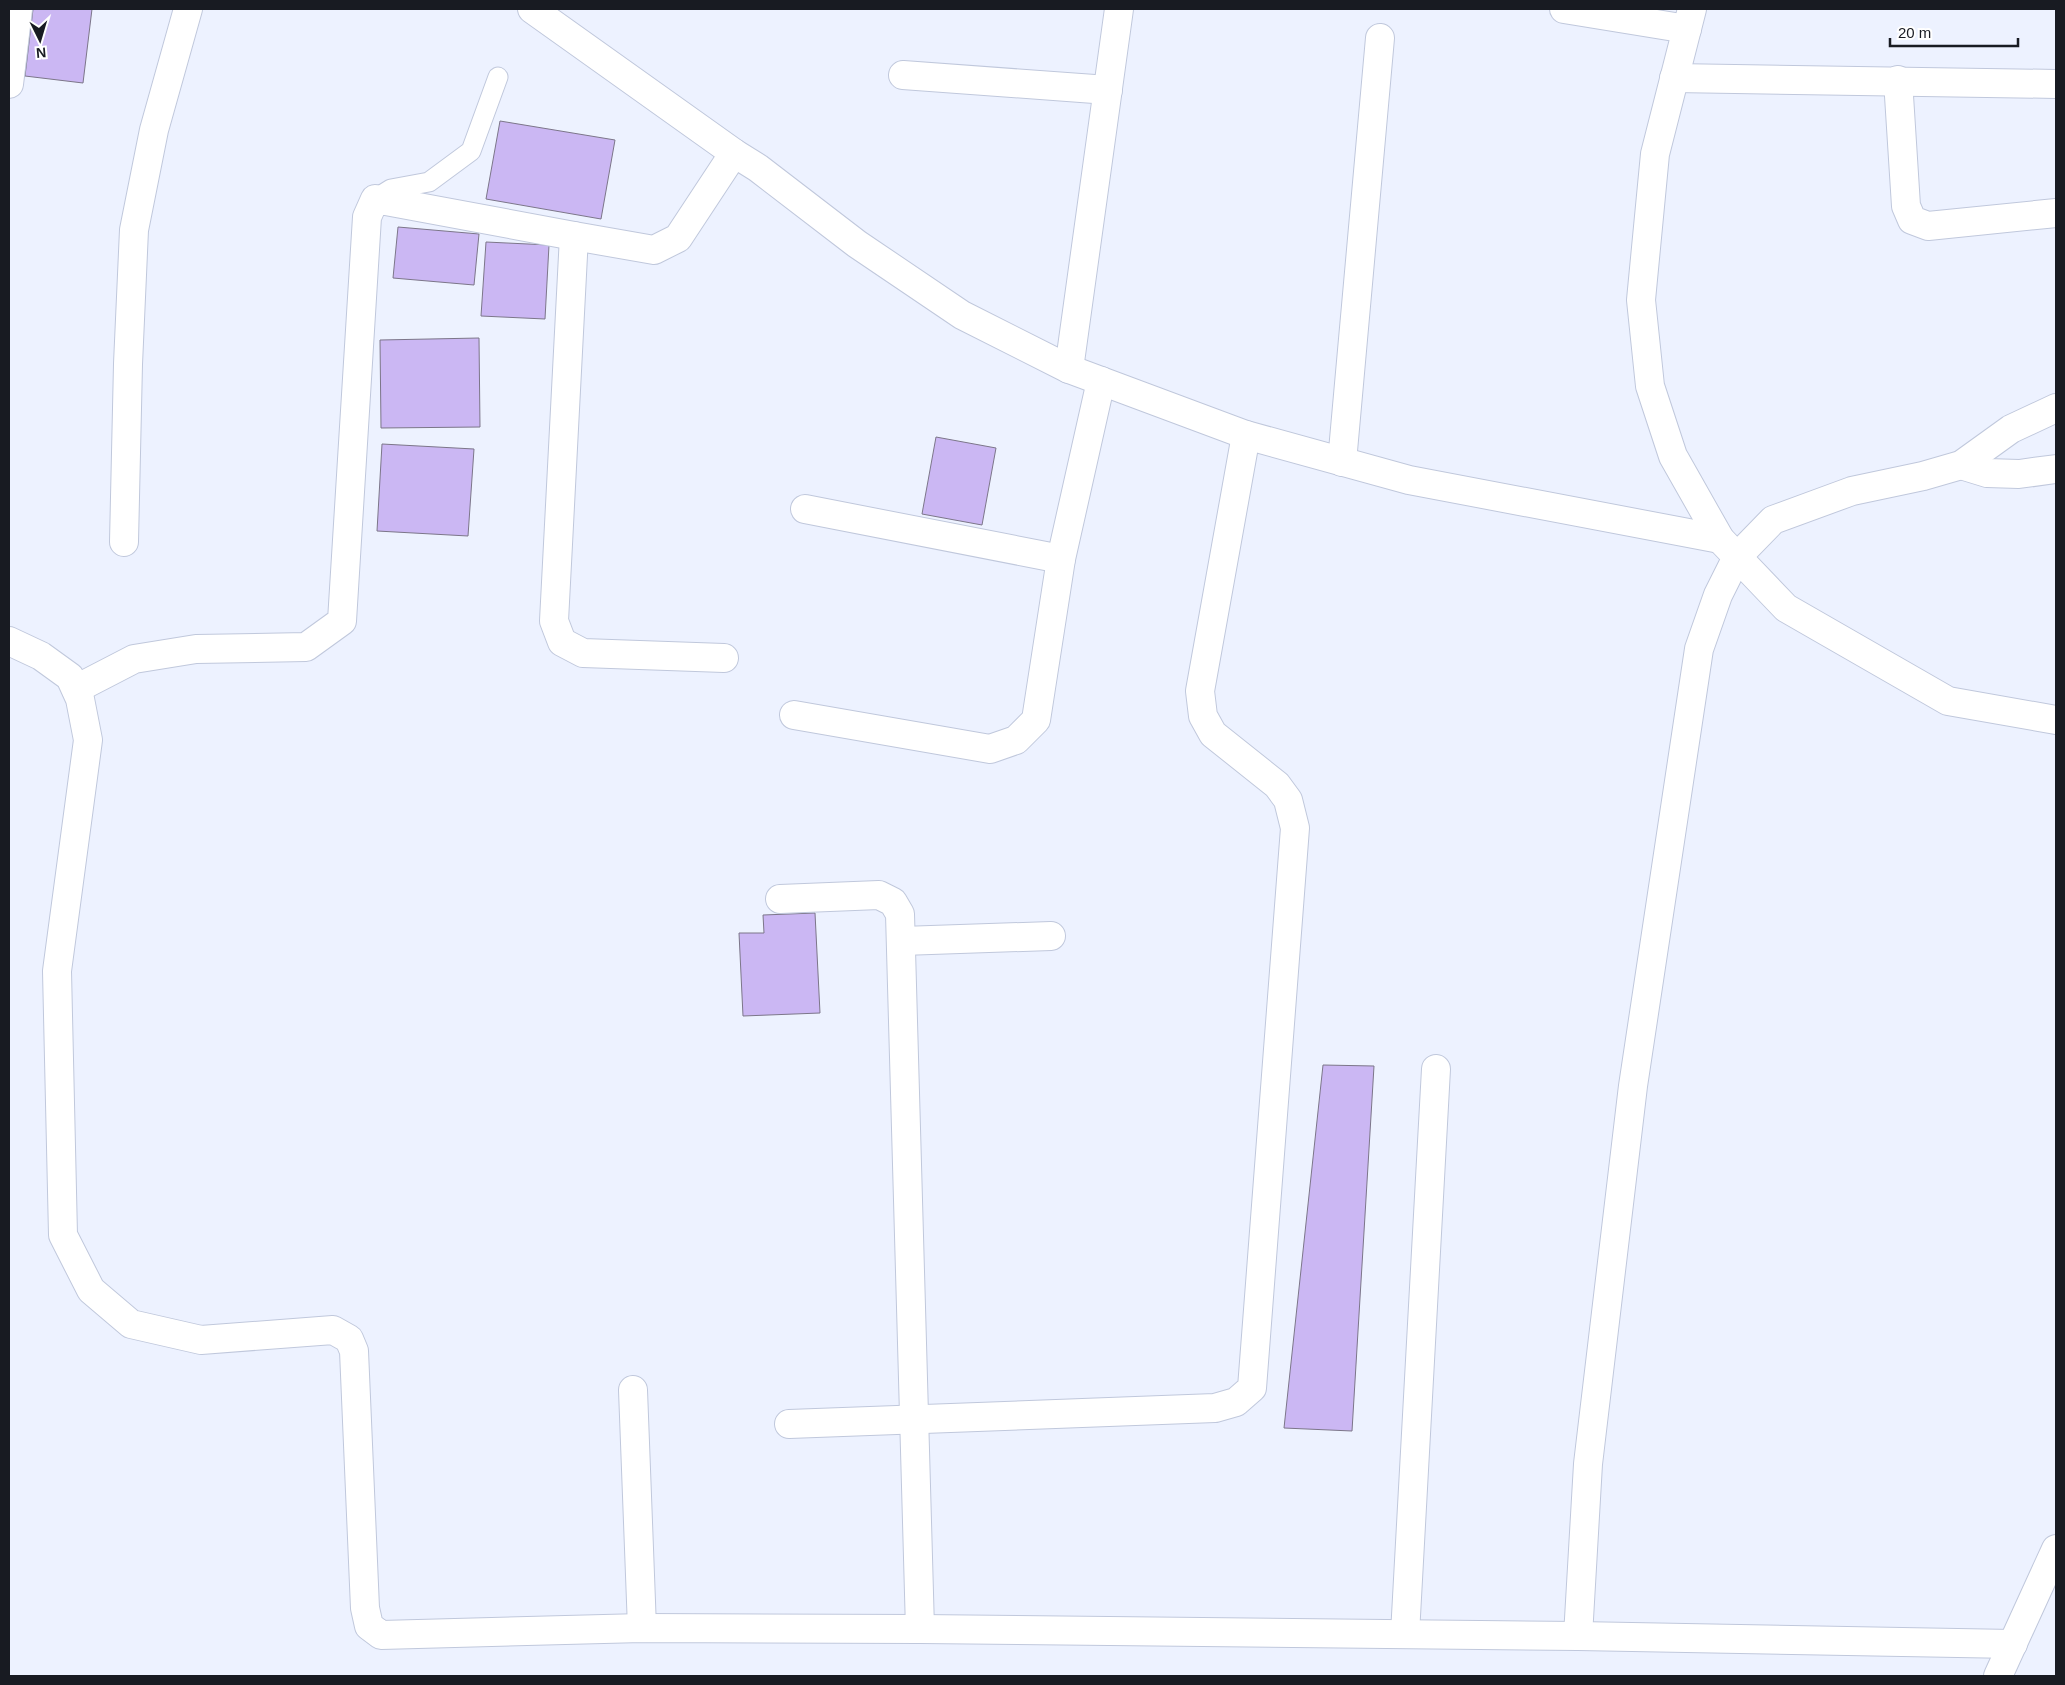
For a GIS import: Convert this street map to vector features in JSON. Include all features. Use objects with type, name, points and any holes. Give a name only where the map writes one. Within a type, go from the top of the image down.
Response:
[{"type":"street","points":[[9,84],[18,9]]},
{"type":"street","points":[[124,542],[128,364],[134,230],[154,130],[188,9]]},
{"type":"street","points":[[532,9],[734,153],[758,168],[856,244],[962,315],[1069,369],[1246,435],[1342,462],[1409,480],[1729,548]]},
{"type":"street","points":[[1069,369],[1119,9]]},
{"type":"street","points":[[1564,9],[1689,19],[1655,154],[1641,300],[1650,386],[1673,456],[1729,548],[1786,608],[1948,701],[2056,720]]},
{"type":"street","points":[[1342,462],[1380,38]]},
{"type":"street","points":[[903,75],[1108,90]]},
{"type":"street","points":[[1674,78],[1898,80],[2056,84]]},
{"type":"street","points":[[1898,80],[1906,206],[1912,220],[1928,226],[2056,213]]},
{"type":"street","points":[[76,689],[134,660],[196,649],[306,647],[342,621],[367,217],[375,199],[654,250],[678,238],[734,153]]},
{"type":"street","points":[[574,236],[554,621],[562,642],[583,653],[724,658]]},
{"type":"street","points":[[794,715],[990,749],[1016,740],[1036,720],[1061,559],[1101,381]]},
{"type":"street","points":[[1578,1636],[1588,1464],[1633,1086],[1699,649],[1718,595],[1729,548],[1773,520],[1852,491],[1923,476],[1961,465],[2011,429],[2056,408]]},
{"type":"street","points":[[789,1424],[1215,1408],[1236,1402],[1252,1388],[1295,828],[1288,800],[1277,785],[1213,734],[1203,716],[1200,691],[1246,435]]},
{"type":"street","points":[[1961,465],[1987,473],[2019,474],[2056,469]]},
{"type":"street","points":[[805,509],[1061,559]]},
{"type":"street","points":[[9,641],[42,656],[70,677],[80,699],[88,740],[57,971],[63,1235],[91,1290],[131,1324],[201,1340],[332,1330],[348,1340],[354,1351],[365,1608],[369,1626],[381,1634],[642,1628],[920,1629],[1578,1636],[2013,1644]]},
{"type":"street","points":[[780,900],[879,895],[893,902],[900,914],[920,1629]]},
{"type":"street","points":[[902,941],[1052,936]]},
{"type":"street","points":[[1405,1634],[1436,1069]]},
{"type":"street","points":[[633,1390],[642,1628]]},
{"type":"street","points":[[1998,1676],[2056,1549]]},
{"type":"lane","points":[[375,199],[391,189],[429,182],[471,151],[498,77]]},
{"type":"building","points":[[33,9],[92,9],[83,83],[25,76]]},
{"type":"building","points":[[500,121],[615,140],[601,219],[486,199]]},
{"type":"building","points":[[398,227],[479,234],[474,285],[393,278]]},
{"type":"building","points":[[486,242],[549,245],[545,319],[481,316]]},
{"type":"building","points":[[479,338],[480,427],[381,428],[380,340]]},
{"type":"building","points":[[936,437],[996,448],[982,525],[922,514]]},
{"type":"building","points":[[382,444],[474,449],[468,536],[377,531]]},
{"type":"building","points":[[815,913],[820,1013],[743,1016],[739,933],[764,933],[763,915]]},
{"type":"building","points":[[1323,1065],[1374,1066],[1352,1431],[1284,1428]]}]
